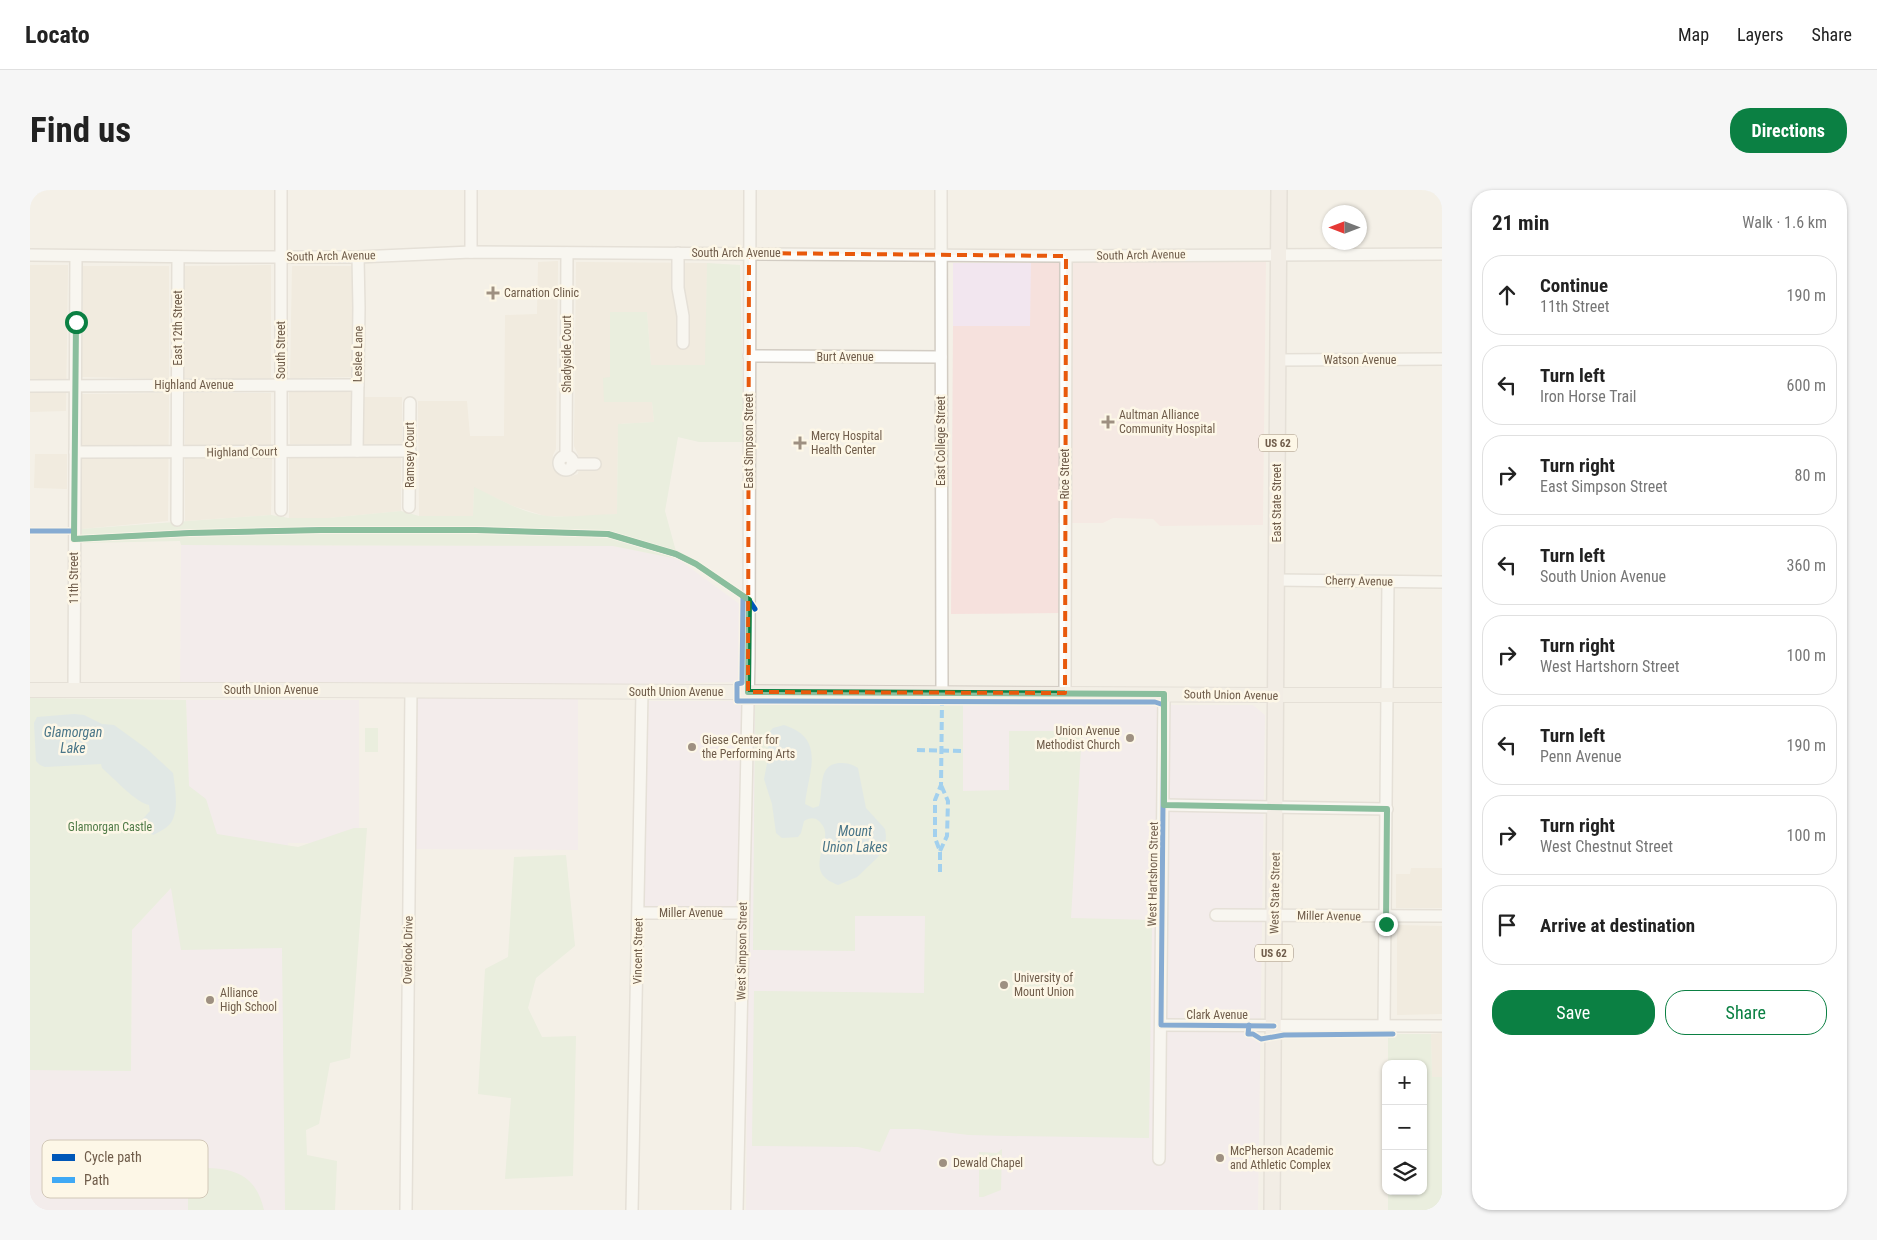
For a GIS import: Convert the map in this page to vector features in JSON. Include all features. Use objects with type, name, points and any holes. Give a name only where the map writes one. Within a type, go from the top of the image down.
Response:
[{"type":"highway","name":"East State Street","points":[[1277,695],[1279,190]]},
{"type":"highway","name":"West State Street","points":[[1272,1210],[1277,695]]},
{"type":"main road","name":"South Union Avenue","points":[[30,690],[1442,694]]},
{"type":"street","name":"South Street","points":[[280,190],[281,510]]},
{"type":"street","points":[[471,190],[471,252]]},
{"type":"street","name":"East Simpson Street","points":[[748,692],[750,190]]},
{"type":"street","name":"East College Street","points":[[941,190],[942,692]]},
{"type":"street","name":"South Arch Avenue","points":[[30,256],[358,256],[471,252],[1066,256],[1442,254]]},
{"type":"street","name":"Shadyside Court","points":[[567,253],[569,460],[594,464]]},
{"type":"street","points":[[678,253],[678,288],[683,316],[683,343]]},
{"type":"street","name":"11th Street","points":[[74,690],[76,256]]},
{"type":"street","name":"Leslee Lane","points":[[356,451],[359,308],[358,256]]},
{"type":"street","name":"Rice Street","points":[[1065,693],[1066,256]]},
{"type":"street","name":"East 12th Street","points":[[177,520],[178,257]]},
{"type":"street","name":"Burt Avenue","points":[[749,356],[941,357]]},
{"type":"street","name":"Watson Avenue","points":[[1278,360],[1442,360]]},
{"type":"street","name":"Highland Avenue","points":[[30,386],[358,386]]},
{"type":"street","name":"Ramsey Court","points":[[409,507],[410,403]]},
{"type":"street","name":"Highland Court","points":[[74,452],[410,451]]},
{"type":"street","name":"Cherry Avenue","points":[[1277,580],[1442,582]]},
{"type":"street","points":[[1384,1026],[1388,582]]},
{"type":"street","name":"Overlook Drive","points":[[406,1210],[411,691]]},
{"type":"street","name":"Vincent Street","points":[[632,1210],[642,692]]},
{"type":"street","name":"West Simpson Street","points":[[738,1210],[748,692]]},
{"type":"street","name":"West Hartshorn Street","points":[[1159,1159],[1164,694]]},
{"type":"street","points":[[1164,805],[1387,809]]},
{"type":"street","name":"Miller Avenue","points":[[638,913],[743,913]]},
{"type":"street","name":"Miller Avenue","points":[[1216,915],[1442,916]]},
{"type":"street","name":"Clark Avenue","points":[[1161,1025],[1442,1026]]},
{"type":"highlighted area","points":[[749,253],[1066,256],[1065,693],[748,692]]},
{"type":"shaded area","points":[[558,261],[556,449],[553,455],[552,467],[559,475],[569,477],[578,474],[579,468],[579,457],[574,446],[576,262],[707,263],[706,365],[651,365],[647,312],[610,313],[610,377],[652,402],[654,422],[618,424],[617,514],[576,517],[545,516],[513,506],[474,488],[473,516],[419,516],[418,401],[467,401],[470,436],[504,436],[505,315],[537,314],[538,262]]},
{"type":"shaded area","name":"Aultman Alliance Community Hospital","points":[[1266,262],[1263,525],[1160,526],[1153,519],[1113,518],[1103,523],[1058,523],[1059,613],[951,614],[953,326],[1030,326],[1031,263]]},
{"type":"shaded area","points":[[953,263],[1031,263],[1031,326],[953,326]]},
{"type":"shaded area","points":[[30,265],[68,265],[66,411],[30,412]]},
{"type":"shaded area","points":[[271,265],[271,378],[184,378],[185,266]]},
{"type":"shaded area","points":[[83,266],[169,266],[169,379],[82,377]]},
{"type":"shaded area","points":[[292,266],[352,266],[355,270],[354,377],[290,378]]},
{"type":"shaded area","points":[[289,392],[354,392],[362,397],[402,397],[402,444],[290,444]]},
{"type":"shaded area","points":[[169,393],[168,521],[81,529],[82,394]]},
{"type":"shaded area","points":[[185,393],[271,393],[271,446],[185,445]]},
{"type":"shaded area","points":[[35,454],[67,454],[67,489],[34,488]]},
{"type":"shaded area","points":[[185,455],[272,456],[271,515],[185,521]]},
{"type":"shaded area","points":[[289,457],[401,457],[401,511],[328,518],[289,518]]},
{"type":"shaded area","points":[[181,545],[613,546],[678,559],[741,605],[739,682],[364,691],[180,690]]},
{"type":"shaded area","points":[[411,691],[578,691],[578,850],[409,849]]},
{"type":"shaded area","name":"Alliance High School","points":[[186,700],[359,700],[359,843],[288,843],[287,1210],[30,1210],[30,1070],[131,1071],[132,930],[191,866]]},
{"type":"shaded area","name":"University of Mount Union","points":[[649,701],[1157,701],[1173,705],[1253,705],[1265,715],[1258,1210],[746,1210],[748,911],[643,910]]},
{"type":"shaded area","points":[[1411,868],[1442,868],[1442,908],[1396,908],[1396,874],[1410,874]]},
{"type":"shaded area","points":[[1397,925],[1442,926],[1442,1014],[1397,1015]]},
{"type":"shaded area","points":[[1442,1033],[1442,1077],[1432,1077],[1431,1034]]},
{"type":"green space","points":[[707,263],[740,265],[744,442],[699,442],[678,437],[665,511],[678,559],[613,546],[181,545],[180,541],[83,543],[81,529],[271,515],[289,518],[328,518],[401,511],[419,516],[473,516],[474,487],[528,512],[547,516],[565,517],[617,514],[618,424],[654,422],[652,402],[604,402],[603,378],[610,377],[610,312],[647,312],[651,365],[705,365]]},
{"type":"green space","name":"Glamorgan Castle","points":[[30,698],[186,700],[189,786],[206,799],[217,834],[298,847],[354,828],[367,828],[350,1058],[330,1063],[319,1124],[306,1130],[307,1155],[337,1161],[335,1210],[285,1210],[282,948],[181,950],[171,888],[132,930],[131,1071],[30,1070]]},
{"type":"green space","points":[[755,702],[963,704],[963,791],[1009,790],[1009,731],[1082,731],[1071,918],[1152,920],[1149,1138],[969,1135],[918,1129],[890,1129],[880,1152],[858,1147],[752,1146],[754,991],[924,993],[925,916],[855,916],[855,951],[753,950]]},
{"type":"green space","points":[[365,728],[378,728],[378,752],[365,752]]},
{"type":"green space","points":[[566,855],[575,946],[536,978],[528,1008],[542,1037],[576,1036],[573,1176],[505,1179],[511,1098],[478,1094],[485,969],[508,957],[514,857]]},
{"type":"green space","points":[[1388,1034],[1431,1034],[1432,1077],[1442,1077],[1442,1210],[1388,1210],[1388,1195],[1427,1195],[1427,1060],[1388,1060]]},
{"type":"green space","points":[[1002,1149],[1001,1190],[979,1197],[979,1152],[997,1153]]},
{"type":"green space","points":[[208,1168],[215,1168],[235,1172],[250,1182],[256,1189],[264,1210],[188,1210],[188,1198],[208,1198]]},
{"type":"water","name":"Glamorgan Lake","points":[[84,715],[102,724],[114,725],[147,749],[173,773],[176,797],[175,810],[172,821],[166,828],[153,835],[143,828],[140,822],[150,811],[149,805],[131,795],[102,768],[101,764],[45,767],[36,761],[34,723],[37,717]]},
{"type":"water","name":"Mount Union Lakes","points":[[784,725],[797,731],[806,739],[810,748],[812,758],[805,804],[813,808],[819,806],[824,773],[827,768],[839,763],[851,765],[858,768],[866,808],[885,829],[885,848],[877,858],[857,877],[838,885],[825,878],[822,874],[820,860],[825,834],[824,827],[819,821],[812,818],[804,821],[798,837],[782,838],[776,833],[772,804],[764,779],[768,759],[768,734],[773,728]]},
{"type":"marked path","points":[[940,872],[940,851],[935,838],[935,800],[941,785],[942,702]]},
{"type":"marked path","points":[[917,750],[963,751]]},
{"type":"marked path","points":[[940,851],[947,836],[948,801],[941,785]]},
{"type":"cycle path","points":[[30,531],[74,531],[74,539],[190,533],[321,530],[477,530],[608,534],[675,554],[696,564],[749,600],[755,609]]},
{"type":"cycle path","points":[[743,596],[742,683],[737,684],[737,701],[1155,702],[1164,705]]},
{"type":"cycle path","points":[[1164,694],[1161,1025],[1274,1026]]},
{"type":"cycle path","points":[[1249,1025],[1248,1034],[1253,1034],[1261,1039],[1284,1035],[1393,1034]]},
{"type":"place","name":"Carnation Clinic","points":[[493,293]]},
{"type":"place","name":"Aultman Alliance Community Hospital","points":[[1108,422]]},
{"type":"place","name":"Mercy Hospital Health Center","points":[[800,443]]},
{"type":"place","name":"Union Avenue Methodist Church","points":[[1130,738]]},
{"type":"place","name":"Giese Center for the Performing Arts","points":[[692,747]]},
{"type":"place","name":"University of Mount Union","points":[[1004,985]]},
{"type":"place","name":"Alliance High School","points":[[210,1000]]},
{"type":"place","name":"McPherson Academic and Athletic Complex","points":[[1220,1158]]},
{"type":"place","name":"Dewald Chapel","points":[[943,1163]]},
{"type":"route","points":[[76,322],[74,539],[190,533],[321,530],[476,530],[608,534],[676,554],[696,564],[749,600],[748,692],[1164,694],[1164,805],[1387,809],[1386,924]]}]
